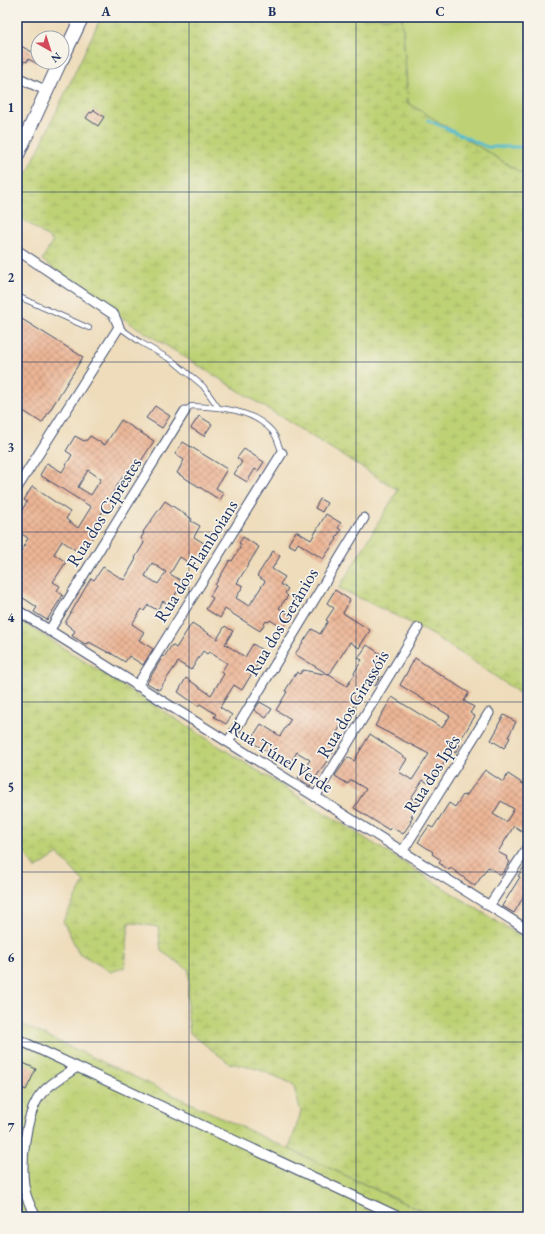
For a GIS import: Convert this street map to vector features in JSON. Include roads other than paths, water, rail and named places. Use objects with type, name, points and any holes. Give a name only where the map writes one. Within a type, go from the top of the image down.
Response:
[{"type":"main road","points":[[70,42],[82,17]]},
{"type":"main road","points":[[17,156],[56,70]]},
{"type":"street","points":[[17,77],[47,91]]},
{"type":"street","points":[[17,250],[114,315],[119,327],[17,488]]},
{"type":"street","name":"Rua dos Ciprestes","points":[[50,631],[185,411]]},
{"type":"street","name":"Rua dos Flamboians","points":[[137,686],[282,454]]},
{"type":"street","name":"Rua dos Gerânios","points":[[228,742],[364,518]]},
{"type":"street","name":"Rua Túnel Verde","points":[[17,610],[528,930]]},
{"type":"street","name":"Rua dos Girassóis","points":[[315,797],[418,628]]},
{"type":"street","name":"Rua dos Ipês","points":[[402,852],[489,713]]},
{"type":"street","points":[[489,906],[528,847]]},
{"type":"street","points":[[17,1039],[399,1217]]},
{"type":"street","points":[[36,1217],[24,1186],[24,1144],[30,1120],[36,1101],[48,1086],[77,1067]]},
{"type":"lane","points":[[17,296],[89,328]]},
{"type":"lane","points":[[119,327],[140,342],[173,361],[203,386],[218,407]]},
{"type":"lane","points":[[185,411],[191,406],[218,407],[252,416],[272,432],[282,454]]},
{"type":"waterway","points":[[428,120],[487,147],[528,147]]}]
